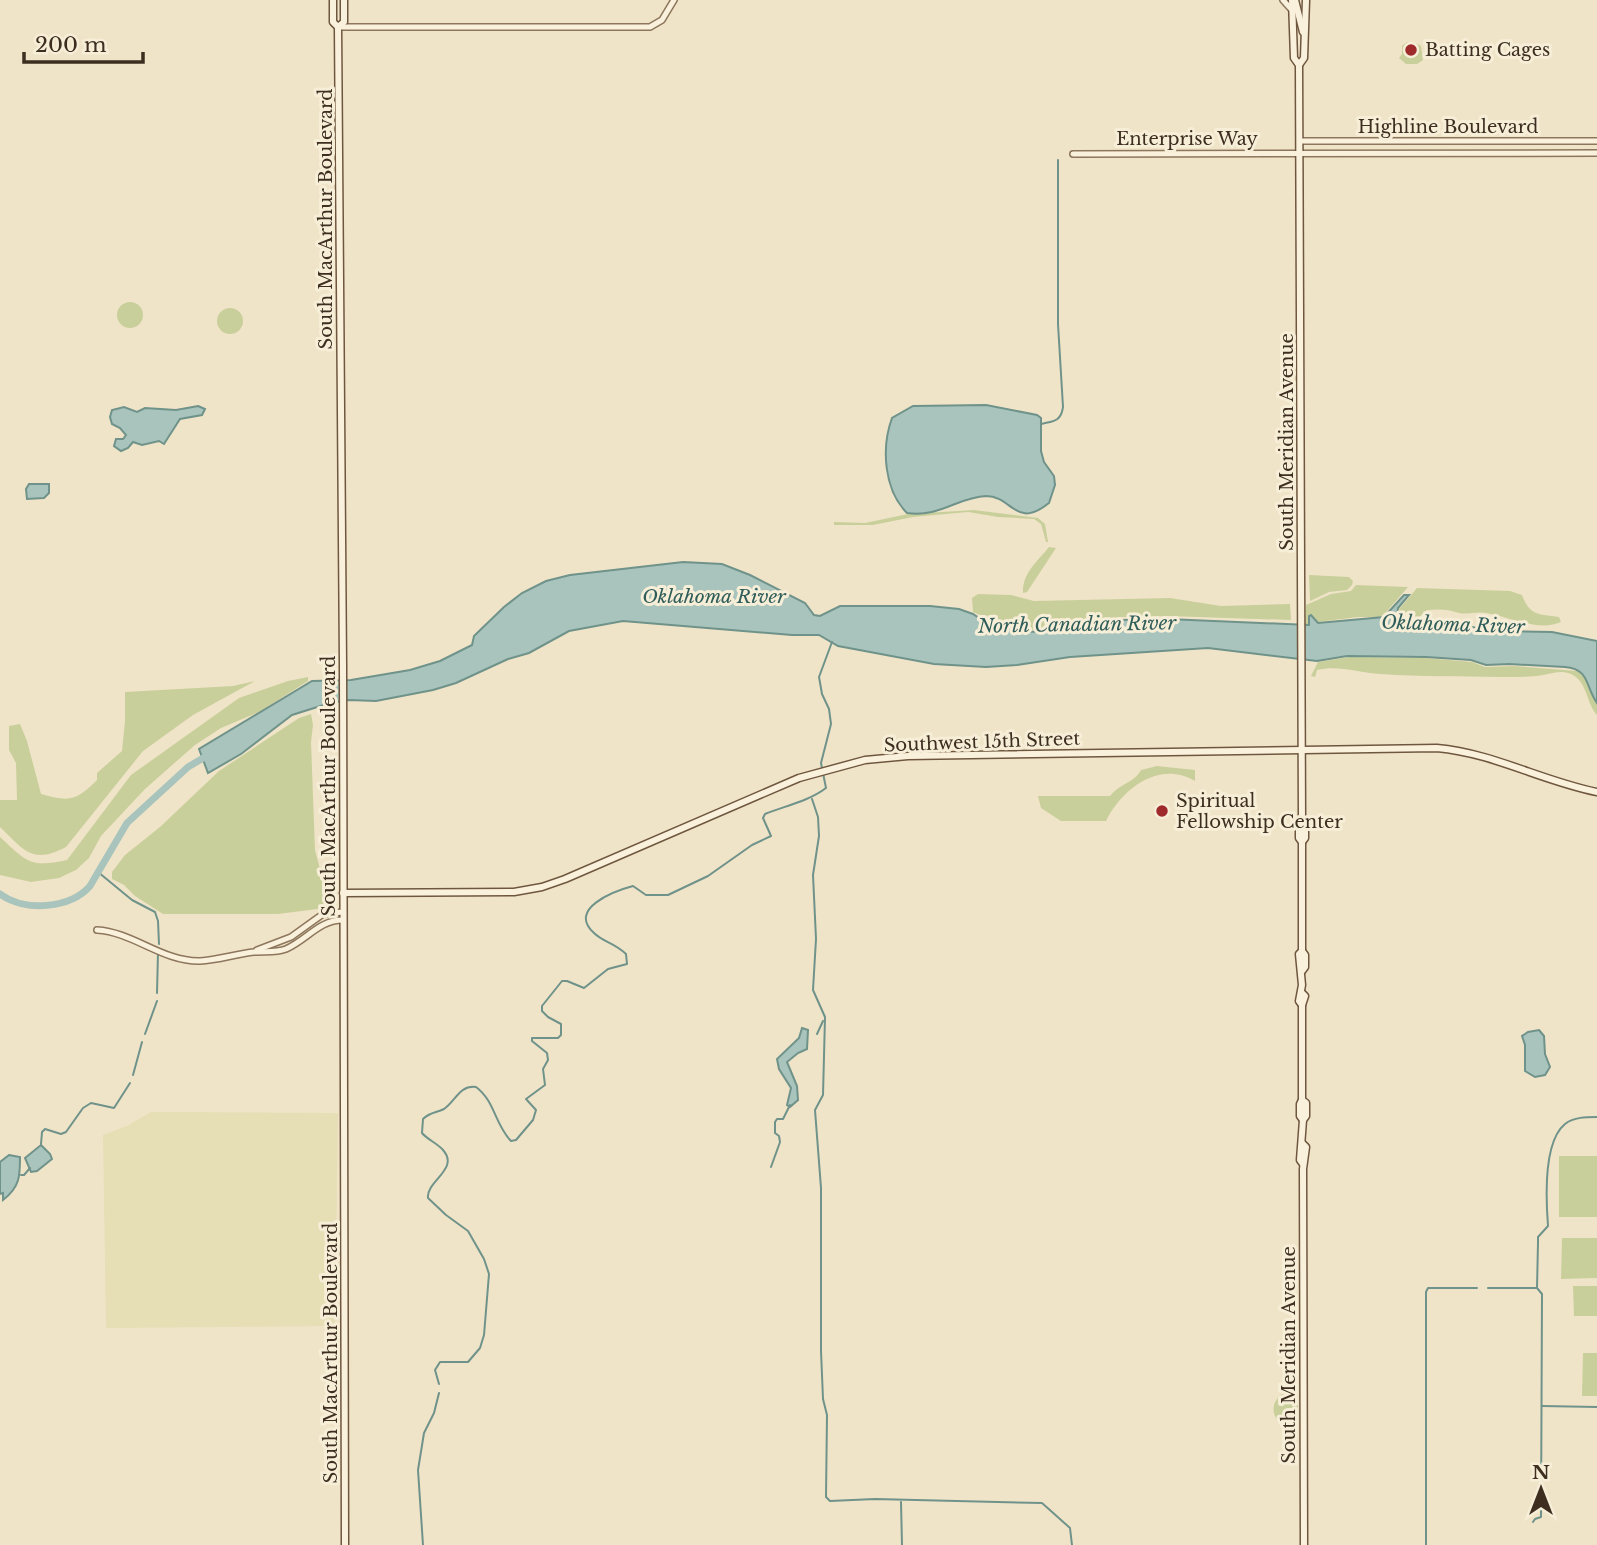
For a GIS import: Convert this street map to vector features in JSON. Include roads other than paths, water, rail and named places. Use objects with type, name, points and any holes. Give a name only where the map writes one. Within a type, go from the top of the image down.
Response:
[{"type":"main road","name":"South MacArthur Boulevard","points":[[333,0],[333,22],[338,27],[343,665],[345,1545]]},
{"type":"main road","name":"South MacArthur Boulevard","points":[[338,27],[344,22],[344,0]]},
{"type":"main road","name":"South Meridian Avenue","points":[[1294,0],[1294,58],[1299,65],[1300,141],[1299,838],[1302,842],[1302,951],[1299,954],[1299,967],[1302,971],[1302,993],[1299,996],[1302,1005],[1303,1100],[1300,1104],[1300,1116],[1303,1120],[1300,1160],[1303,1164],[1304,1545]]},
{"type":"main road","points":[[1294,0],[1304,37]]},
{"type":"main road","name":"South Meridian Avenue","points":[[1299,65],[1304,58],[1306,0]]},
{"type":"main road","name":"Southwest 15th Street","points":[[343,893],[514,892],[542,887],[799,778],[847,764],[908,756],[1455,749],[1490,758],[1566,785],[1597,792]]},
{"type":"street","points":[[338,27],[650,27],[659,23],[674,0]]},
{"type":"street","points":[[1283,0],[1292,10]]},
{"type":"street","name":"Highline Boulevard","points":[[1300,141],[1597,141]]},
{"type":"street","points":[[1331,141],[1331,153]]},
{"type":"street","name":"Highline Boulevard","points":[[1300,153],[1597,153]]},
{"type":"street","name":"Enterprise Way","points":[[1073,154],[1300,153]]},
{"type":"street","points":[[255,952],[291,937],[323,914],[343,916]]},
{"type":"street","points":[[97,930],[122,934],[175,957],[204,961],[284,950],[326,922],[343,916]]},
{"type":"street","points":[[306,925],[311,932]]},
{"type":"water","points":[[986,405],[1041,418],[1041,451],[1044,462],[1054,476],[1055,485],[1049,503],[1038,510],[1021,513],[995,497],[986,496],[929,513],[907,513],[899,504],[889,481],[886,442],[892,418],[913,406]]},
{"type":"water","points":[[198,406],[205,409],[202,415],[180,419],[164,444],[159,441],[142,445],[133,442],[121,451],[114,446],[116,439],[123,439],[126,435],[112,424],[112,410],[124,407],[137,412],[145,408],[176,410]]},
{"type":"water","points":[[29,484],[49,484],[49,493],[44,498],[27,499],[26,489]]},
{"type":"water","name":"Oklahoma River","points":[[683,562],[722,564],[750,575],[805,603],[814,615],[820,616],[840,606],[930,606],[959,609],[985,622],[1024,632],[1052,631],[1120,620],[1167,619],[1309,625],[1311,615],[1318,623],[1384,617],[1404,595],[1409,595],[1398,608],[1397,615],[1400,618],[1502,631],[1552,632],[1597,641],[1597,703],[1583,675],[1573,668],[1565,667],[1486,665],[1471,660],[1426,657],[1347,656],[1317,661],[1208,648],[1070,657],[986,667],[934,664],[838,646],[819,635],[623,621],[569,631],[529,653],[433,690],[376,701],[349,700],[330,703],[292,715],[241,754],[208,773],[199,749],[312,681],[351,680],[410,670],[440,661],[472,645],[474,636],[504,607],[522,593],[546,581],[570,575]]},
{"type":"water","points":[[802,1028],[808,1030],[807,1049],[787,1062],[797,1086],[798,1100],[790,1107],[787,1105],[791,1088],[779,1069],[777,1059],[799,1038]]},
{"type":"water","points":[[1539,1030],[1544,1036],[1545,1054],[1550,1067],[1545,1075],[1535,1077],[1525,1071],[1525,1045],[1522,1036]]},
{"type":"water","points":[[41,1145],[52,1159],[37,1171],[31,1172],[25,1158]]},
{"type":"water","points":[[9,1155],[20,1157],[19,1176],[16,1186],[3,1200],[3,1193],[0,1194],[0,1162]]},
{"type":"waterway","points":[[1041,424],[1058,418],[1063,407],[1058,324],[1058,160]]},
{"type":"waterway","points":[[439,1384],[435,1370],[440,1362],[468,1362],[480,1348],[484,1335],[489,1274],[468,1231],[428,1198],[432,1186],[448,1163],[443,1150],[422,1133],[423,1119],[444,1109],[466,1088],[476,1087],[487,1099],[506,1135],[511,1141],[516,1140],[533,1120],[536,1110],[526,1099],[545,1085],[543,1069],[548,1060],[547,1053],[532,1041],[532,1038],[558,1038],[561,1035],[561,1024],[548,1017],[542,1011],[542,1006],[562,981],[584,988],[608,969],[627,964],[626,954],[594,933],[587,924],[589,909],[605,897],[633,886],[646,895],[668,895],[708,876],[752,845],[771,836],[763,818],[765,814],[805,800],[826,788],[821,763],[831,724],[819,677],[832,642]]},
{"type":"waterway","name":"North Canadian River","points":[[0,894],[21,904],[34,905],[59,903],[81,894],[90,886],[127,823],[188,767],[210,754]]},
{"type":"waterway","points":[[812,799],[818,817],[819,836],[813,875],[816,939],[813,990],[825,1017],[823,1095],[815,1110],[821,1188],[821,1351],[823,1399],[827,1415],[826,1497],[830,1501],[875,1499],[1042,1503],[1070,1528],[1072,1545]]},
{"type":"waterway","points":[[98,872],[132,900],[155,912],[159,944]]},
{"type":"waterway","points":[[157,993],[158,952]]},
{"type":"waterway","points":[[145,1034],[157,1001]]},
{"type":"waterway","points":[[817,1034],[823,1021]]},
{"type":"waterway","points":[[133,1075],[142,1042]]},
{"type":"waterway","points":[[41,1144],[42,1132],[45,1129],[61,1134],[66,1132],[83,1108],[91,1103],[114,1108],[130,1083]]},
{"type":"waterway","points":[[771,1167],[780,1142],[775,1133],[775,1122],[777,1119],[783,1119],[790,1105]]},
{"type":"waterway","points":[[1533,1522],[1541,1517],[1542,1294],[1537,1288],[1538,1237],[1548,1226],[1549,1157],[1558,1132],[1565,1124],[1584,1117],[1597,1117]]},
{"type":"waterway","points":[[21,1175],[30,1168]]},
{"type":"waterway","points":[[1426,1545],[1426,1292],[1428,1288],[1477,1288]]},
{"type":"waterway","points":[[1488,1288],[1536,1288]]},
{"type":"waterway","points":[[423,1545],[418,1470],[424,1433],[434,1413],[439,1393]]},
{"type":"waterway","points":[[1542,1406],[1597,1407]]},
{"type":"waterway","points":[[901,1502],[902,1545]]},
{"type":"place","name":"Batting Cages","points":[[1411,50]]},
{"type":"place","name":"Spiritual Fellowship Center","points":[[1162,811]]}]
